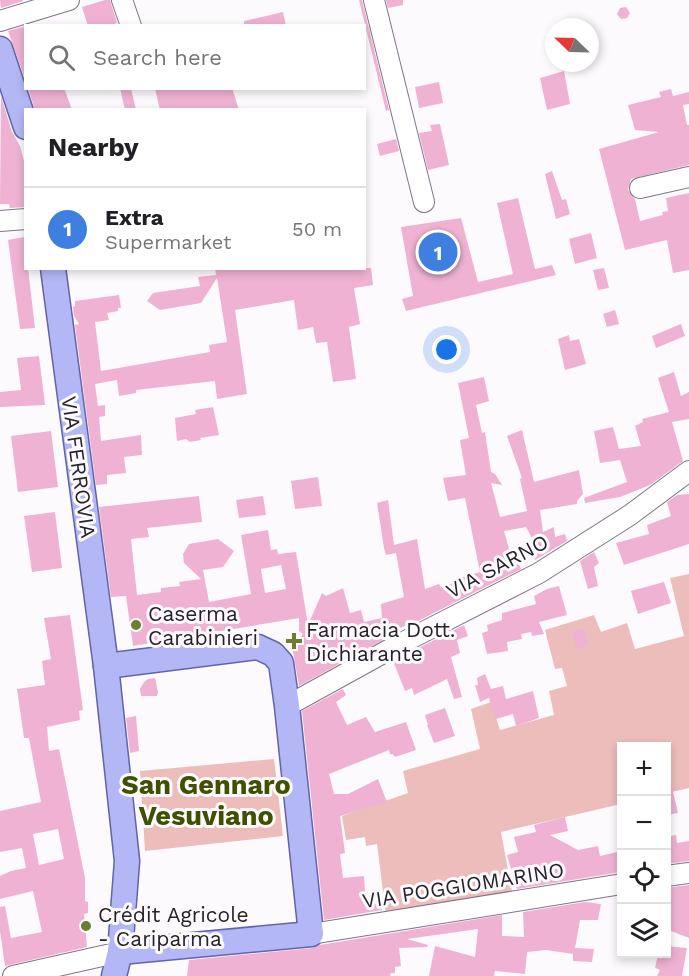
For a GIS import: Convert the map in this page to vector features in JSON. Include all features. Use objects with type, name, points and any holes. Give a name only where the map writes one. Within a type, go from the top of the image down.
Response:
[{"type":"main road","points":[[0,49],[24,121]]},
{"type":"main road","name":"VIA FERROVIA","points":[[52,270],[106,666],[127,861],[120,952],[114,976]]},
{"type":"main road","points":[[106,666],[258,647],[273,654],[281,663],[311,934],[120,952]]},
{"type":"street","points":[[0,21],[69,0]]},
{"type":"street","points":[[122,0],[130,24]]},
{"type":"street","points":[[374,0],[424,202]]},
{"type":"street","points":[[640,188],[689,177]]},
{"type":"street","points":[[0,221],[24,219]]},
{"type":"street","name":"VIA SARNO","points":[[287,706],[394,647],[539,573],[630,515],[689,471]]},
{"type":"street","points":[[671,875],[689,873]]},
{"type":"street","name":"VIA POGGIOMARINO","points":[[311,934],[617,885]]},
{"type":"street","points":[[13,976],[120,952]]},
{"type":"shaded area","points":[[689,574],[689,788],[671,792],[671,742],[617,742],[617,805],[501,832],[513,897],[386,915],[377,844],[366,846],[365,837],[346,840],[342,816],[408,793],[403,771],[480,749],[471,709],[491,702],[500,730],[554,715],[549,691],[567,686],[562,668],[555,669],[545,630],[594,615],[601,632],[627,623],[635,649],[684,636],[670,578]]},
{"type":"shaded area","points":[[274,759],[283,836],[145,851],[140,771]]},
{"type":"building","points":[[0,0],[23,0],[23,1],[1,8]]},
{"type":"building","points":[[110,0],[117,23],[87,24],[82,7]]},
{"type":"building","points":[[359,0],[362,0],[389,110],[386,111],[366,24]]},
{"type":"building","points":[[386,0],[403,0],[403,5],[388,8]]},
{"type":"building","points":[[626,7],[630,13],[627,18],[621,19],[617,14],[620,8]]},
{"type":"building","points":[[283,12],[286,24],[244,24],[244,21]]},
{"type":"building","points":[[24,27],[24,76],[8,31]]},
{"type":"building","points":[[564,72],[570,104],[547,110],[540,78]]},
{"type":"building","points":[[439,82],[443,103],[419,108],[415,87]]},
{"type":"building","points":[[671,89],[673,96],[689,92],[689,104],[683,105],[687,125],[689,125],[689,165],[631,179],[628,190],[635,199],[640,221],[663,215],[662,212],[668,211],[666,198],[689,193],[689,270],[673,273],[667,240],[625,250],[599,149],[659,132],[635,130],[628,105],[661,97],[659,92]]},
{"type":"building","points":[[29,90],[65,90],[71,108],[34,108]]},
{"type":"building","points":[[120,90],[131,90],[136,108],[125,108]]},
{"type":"building","points":[[155,90],[233,90],[238,108],[160,108]]},
{"type":"building","points":[[1,96],[24,161],[24,207],[10,208],[9,204],[0,204]]},
{"type":"building","points":[[440,124],[449,165],[428,170],[419,133],[432,131],[430,125]]},
{"type":"building","points":[[396,139],[399,151],[380,156],[377,144]]},
{"type":"building","points":[[552,171],[562,200],[566,199],[570,214],[556,219],[545,174]]},
{"type":"building","points":[[518,198],[535,269],[552,265],[556,275],[406,311],[402,299],[413,296],[401,227],[461,218],[478,282],[513,274],[497,203]]},
{"type":"building","points":[[591,233],[597,258],[575,264],[569,239]]},
{"type":"building","points":[[24,237],[24,270],[28,270],[35,328],[20,329],[8,240]]},
{"type":"building","points":[[366,268],[371,268],[373,285],[354,288],[360,324],[349,327],[356,379],[333,382],[327,342],[316,343],[313,327],[298,330],[294,300],[235,310],[247,394],[217,399],[215,381],[136,390],[136,393],[119,396],[117,380],[95,384],[98,406],[105,405],[105,416],[99,417],[101,441],[141,435],[142,455],[124,457],[126,473],[107,475],[107,484],[96,485],[75,325],[79,324],[74,316],[75,301],[119,295],[121,308],[118,308],[118,311],[107,313],[109,320],[95,322],[101,371],[210,352],[209,345],[227,342],[217,278],[201,303],[160,310],[147,301],[153,293],[200,286],[198,277],[216,275],[215,270],[366,270]]},
{"type":"building","points":[[604,268],[609,288],[598,290],[593,270]]},
{"type":"building","points":[[615,310],[619,324],[607,327],[603,314]]},
{"type":"building","points":[[681,324],[685,336],[656,348],[652,336]]},
{"type":"building","points":[[569,335],[570,341],[579,339],[586,364],[565,370],[558,339]]},
{"type":"building","points":[[39,356],[45,405],[0,407],[0,392],[21,390],[17,358]]},
{"type":"building","points":[[674,372],[681,396],[689,392],[689,419],[672,422],[683,461],[650,485],[620,497],[585,503],[584,498],[627,482],[620,460],[600,463],[594,431],[613,427],[619,449],[641,446],[635,426],[643,422],[642,419],[669,412],[658,378]]},
{"type":"building","points":[[484,377],[489,401],[476,405],[482,433],[485,432],[491,472],[502,485],[491,483],[500,517],[527,511],[520,479],[522,478],[507,436],[522,430],[534,482],[579,470],[583,494],[577,504],[540,510],[543,532],[554,527],[555,537],[565,534],[567,541],[535,560],[531,546],[535,544],[526,527],[504,531],[513,563],[518,561],[521,569],[416,622],[397,629],[398,632],[299,686],[292,646],[295,646],[303,634],[299,631],[299,618],[133,646],[126,596],[111,597],[99,507],[199,496],[202,522],[147,528],[149,537],[131,539],[137,595],[161,592],[161,588],[180,586],[179,582],[201,579],[184,563],[183,554],[189,544],[218,539],[234,551],[223,567],[203,570],[209,602],[251,594],[241,535],[268,530],[271,550],[277,549],[278,554],[296,552],[308,625],[322,593],[326,596],[343,588],[350,613],[361,610],[364,622],[382,618],[381,604],[404,597],[396,553],[386,555],[377,503],[388,500],[394,545],[417,539],[425,589],[439,584],[441,587],[461,581],[460,578],[480,572],[465,498],[448,501],[443,478],[466,475],[460,440],[469,438],[458,383]],"holes":[[[281,565],[286,589],[265,593],[261,569]]]},
{"type":"building","points":[[213,407],[219,435],[190,442],[186,439],[177,441],[175,418],[196,414],[195,410]]},
{"type":"building","points":[[51,431],[58,487],[18,492],[11,436]]},
{"type":"building","points":[[318,477],[322,506],[295,509],[291,481]]},
{"type":"building","points":[[689,494],[689,544],[624,565],[616,543],[649,534],[647,525],[671,516],[667,502],[677,495]]},
{"type":"building","points":[[263,496],[266,515],[239,518],[236,500]]},
{"type":"building","points":[[55,512],[62,568],[32,572],[24,516]]},
{"type":"building","points":[[594,552],[599,563],[594,567],[598,586],[588,589],[580,561]]},
{"type":"building","points":[[664,582],[671,603],[638,614],[631,591]]},
{"type":"building","points":[[559,586],[567,615],[539,622],[544,634],[532,636],[531,632],[521,634],[522,639],[507,642],[508,651],[487,654],[482,633],[488,631],[487,625],[502,620],[502,613],[536,604],[534,596]]},
{"type":"building","points":[[70,615],[83,710],[79,711],[80,720],[47,727],[49,751],[59,749],[85,878],[85,901],[88,902],[88,913],[84,914],[87,947],[5,966],[0,931],[0,907],[5,906],[11,938],[42,932],[33,891],[0,899],[0,876],[26,868],[22,848],[0,852],[0,811],[41,802],[29,738],[24,738],[17,689],[45,685],[42,661],[51,659],[44,618]],"holes":[[[58,829],[64,859],[39,865],[33,834]]]},
{"type":"building","points":[[464,625],[468,636],[457,640],[460,653],[451,657],[462,697],[454,699],[447,679],[414,695],[412,688],[405,691],[393,661]]},
{"type":"building","points":[[583,628],[588,645],[577,649],[572,632]]},
{"type":"building","points":[[485,674],[491,689],[503,686],[506,699],[533,691],[539,718],[516,726],[513,714],[496,719],[489,698],[480,702],[475,685],[478,685],[477,678]]},
{"type":"building","points":[[155,678],[157,696],[141,696],[140,689],[144,682]]},
{"type":"building","points":[[343,689],[346,695],[336,702],[347,725],[366,717],[375,732],[406,722],[416,750],[395,757],[390,754],[389,750],[329,774],[334,794],[348,794],[378,779],[387,802],[340,816],[345,853],[340,854],[343,878],[364,876],[366,905],[381,903],[382,910],[324,920],[302,711]]},
{"type":"building","points":[[445,708],[455,736],[434,743],[425,715]]},
{"type":"building","points":[[136,716],[139,751],[130,753],[126,718]]},
{"type":"building","points":[[671,783],[678,813],[671,814]]},
{"type":"building","points":[[565,817],[568,831],[550,835],[578,850],[598,846],[600,856],[617,852],[617,873],[517,889],[507,855],[518,852],[514,837],[536,832],[534,825]]},
{"type":"building","points":[[676,835],[677,843],[689,841],[689,861],[671,863],[671,836]]},
{"type":"building","points":[[689,885],[689,938],[671,931],[671,887]]},
{"type":"building","points":[[585,902],[601,904],[598,920],[580,920],[575,948],[594,949],[592,962],[573,961],[573,954],[546,950],[527,952],[525,974],[495,971],[494,976],[429,976],[435,946],[475,957],[478,929],[407,939],[428,945],[427,947],[399,948],[401,966],[395,967],[395,973],[391,973],[390,976],[187,976],[189,960],[312,948],[502,915],[502,936],[524,937],[523,912]]},
{"type":"building","points":[[671,946],[687,948],[682,976],[657,976],[660,970],[655,968],[657,958],[671,958]]},
{"type":"place","name":"Extra","points":[[438,252]]},
{"type":"place","name":"Caserma Carabinieri","points":[[136,625]]},
{"type":"place","name":"Farmacia Dott. Dichiarante","points":[[294,641]]},
{"type":"place","name":"Crédit Agricole - Cariparma","points":[[86,926]]},
{"type":"district","name":"San Gennaro Vesuviano","points":[[206,800]]}]
